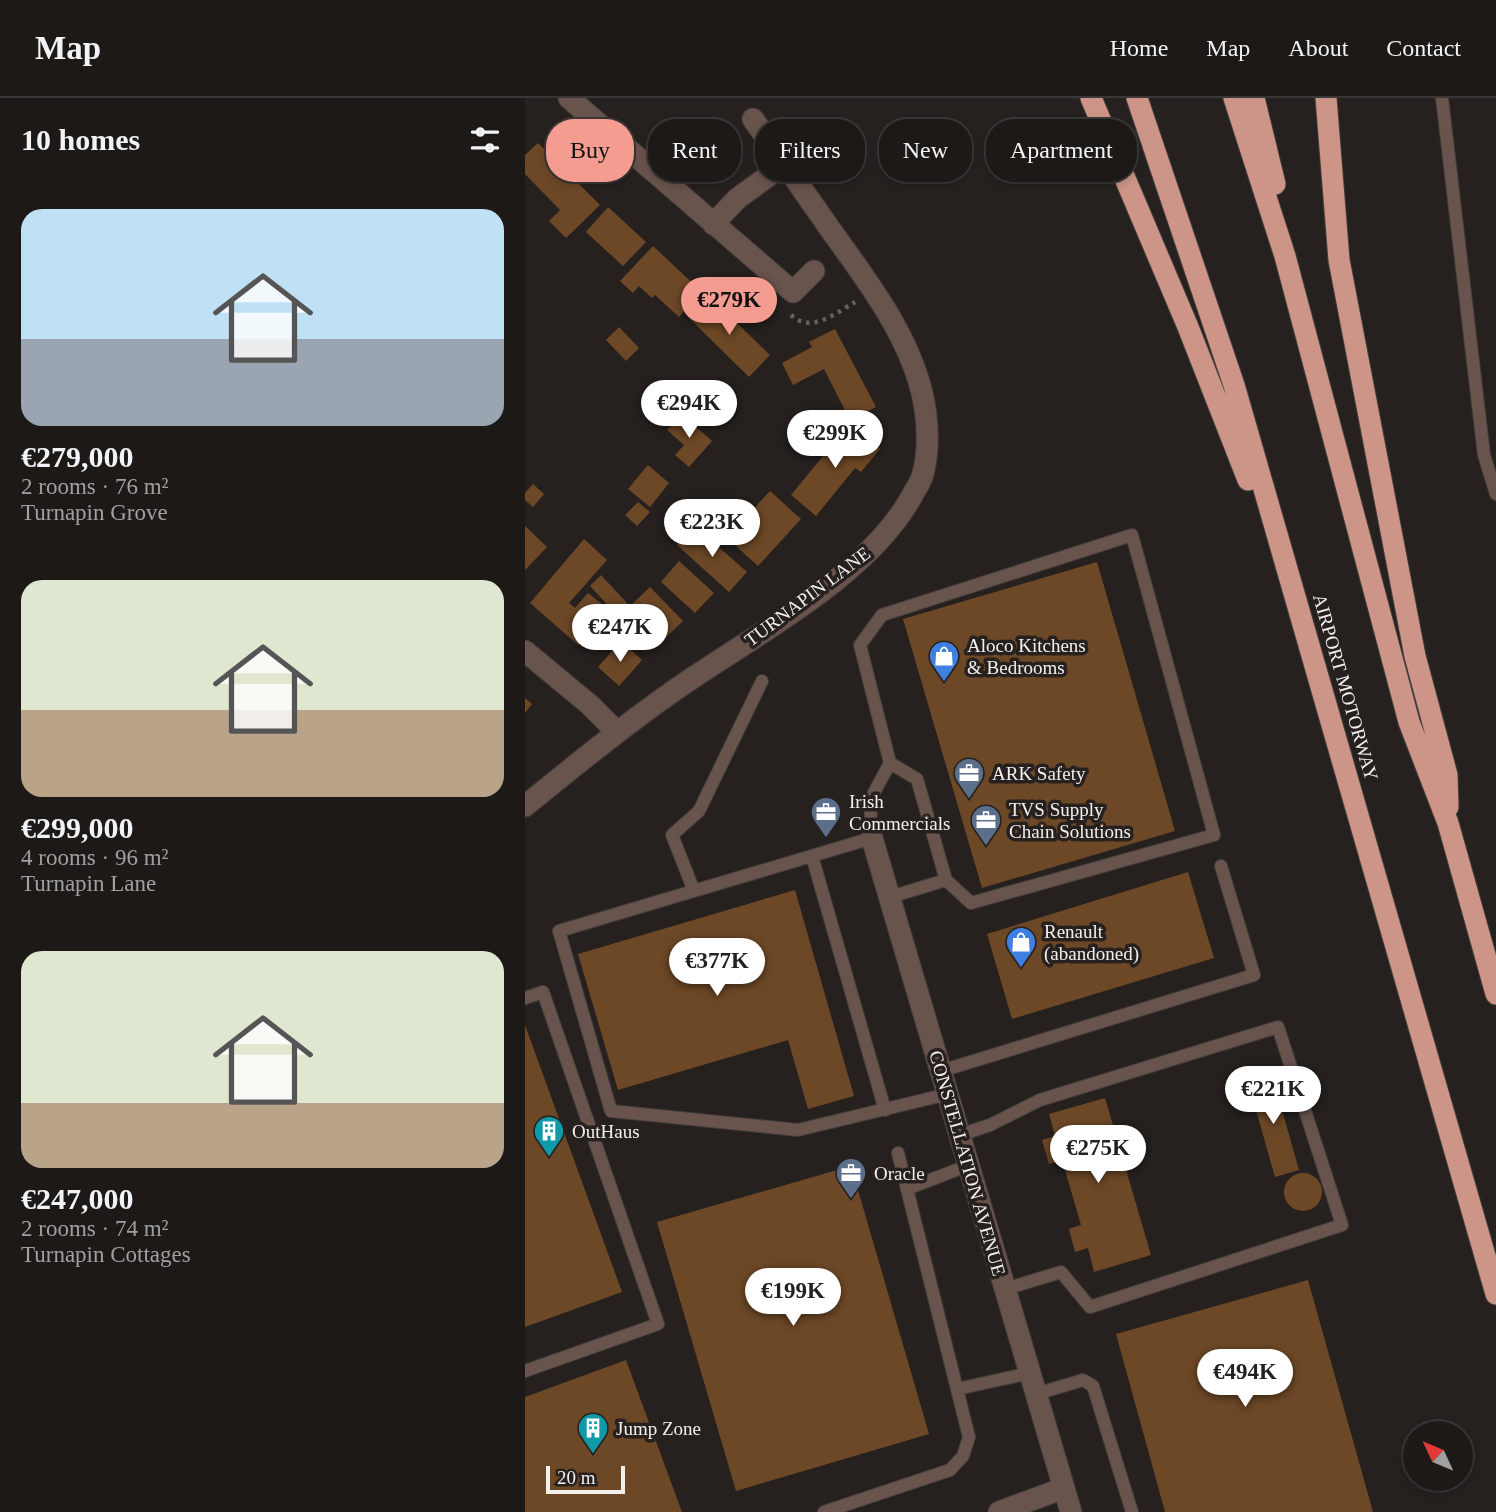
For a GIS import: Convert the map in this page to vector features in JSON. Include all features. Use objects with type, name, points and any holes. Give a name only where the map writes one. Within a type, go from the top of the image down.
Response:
[{"type":"highway","points":[[1091,98],[1240,457],[1336,733]]},
{"type":"highway","name":"AIRPORT MOTORWAY","points":[[1137,98],[1234,385],[1496,1294]]},
{"type":"highway","points":[[1234,98],[1285,256],[1409,722],[1448,823],[1496,994]]},
{"type":"highway","points":[[1254,98],[1274,180],[1285,256]]},
{"type":"highway","points":[[1326,98],[1339,260],[1415,656],[1447,775],[1448,823]]},
{"type":"street","points":[[569,98],[793,292],[814,271]]},
{"type":"street","points":[[713,224],[738,198],[760,182]]},
{"type":"street","name":"TURNAPIN LANE","points":[[525,806],[673,691],[799,607],[883,537],[905,508],[922,478],[928,440],[922,393],[905,345],[874,291],[798,182]]},
{"type":"street","points":[[525,651],[618,732]]},
{"type":"street","name":"CONSTELLATION AVENUE","points":[[872,838],[1071,1512]]},
{"type":"street","points":[[999,1512],[1064,1488]]},
{"type":"lane","points":[[1442,98],[1484,455],[1496,494]]},
{"type":"lane","points":[[890,763],[917,779],[946,880],[971,903],[1214,835],[1132,536],[882,615],[860,645],[890,763],[870,800],[872,838],[559,931],[611,1111],[798,1130],[948,1094]]},
{"type":"lane","points":[[694,891],[672,835],[699,811],[762,681]]},
{"type":"lane","points":[[812,856],[885,1110]]},
{"type":"lane","points":[[941,1071],[1254,975],[1221,866]]},
{"type":"lane","points":[[890,897],[946,880]]},
{"type":"lane","points":[[525,998],[543,992],[658,1324],[525,1371]]},
{"type":"lane","points":[[960,1135],[990,1125],[1040,1100],[1278,1027],[1342,1225],[1090,1307],[1061,1272],[1005,1289]]},
{"type":"lane","points":[[824,1512],[950,1471],[963,1457],[969,1437],[898,1153]]},
{"type":"lane","points":[[907,1189],[969,1166]]},
{"type":"lane","points":[[957,1389],[1030,1373]]},
{"type":"lane","points":[[1036,1394],[1083,1380],[1093,1386],[1132,1512]]},
{"type":"path","points":[[793,292],[788,312],[795,320],[807,324],[821,321],[874,291]]},
{"type":"building","points":[[538,143],[546,151],[546,182],[577,182],[600,205],[566,238],[549,221],[560,210],[525,174],[525,155]]},
{"type":"building","points":[[608,207],[646,242],[623,266],[586,232]]},
{"type":"building","points":[[653,246],[702,292],[679,317],[655,295],[652,298],[639,286],[633,293],[620,281]]},
{"type":"building","points":[[709,296],[770,355],[749,377],[689,318]]},
{"type":"building","points":[[619,327],[639,348],[626,361],[606,340]]},
{"type":"building","points":[[835,329],[876,407],[850,420],[824,369],[793,385],[782,363],[812,347],[809,342]]},
{"type":"building","points":[[681,414],[712,441],[689,467],[675,455],[684,445],[667,430]]},
{"type":"building","points":[[846,428],[856,435],[859,431],[880,449],[861,472],[855,468],[816,516],[791,495]]},
{"type":"building","points":[[648,465],[669,483],[650,507],[628,489]]},
{"type":"building","points":[[533,484],[544,494],[533,507],[525,500],[525,493]]},
{"type":"building","points":[[770,491],[801,519],[758,566],[727,538]]},
{"type":"building","points":[[638,502],[650,512],[637,526],[625,515]]},
{"type":"building","points":[[525,526],[547,547],[525,570]]},
{"type":"building","points":[[695,526],[747,572],[729,592],[677,545]]},
{"type":"building","points":[[584,539],[607,560],[569,603],[575,608],[588,593],[602,604],[588,620],[595,626],[578,645],[530,603]]},
{"type":"building","points":[[679,561],[714,593],[695,613],[661,582]]},
{"type":"building","points":[[1097,562],[1175,831],[982,888],[903,619]]},
{"type":"building","points":[[601,575],[627,603],[616,614],[590,586]]},
{"type":"building","points":[[650,587],[683,621],[661,642],[628,608]]},
{"type":"building","points":[[621,641],[642,660],[619,686],[598,667]]},
{"type":"building","points":[[525,698],[532,704],[525,713]]},
{"type":"building","points":[[1188,872],[1214,958],[1012,1019],[987,934]]},
{"type":"building","points":[[795,890],[854,1096],[808,1109],[788,1040],[618,1090],[578,954]]},
{"type":"building","name":"OutHaus","points":[[525,1025],[622,1292],[525,1327]]},
{"type":"building","points":[[1272,1075],[1299,1170],[1275,1177],[1248,1082]]},
{"type":"building","points":[[1105,1098],[1151,1255],[1094,1272],[1088,1248],[1075,1252],[1069,1229],[1081,1225],[1062,1160],[1049,1164],[1042,1140],[1055,1136],[1049,1114]]},
{"type":"building","points":[[851,1166],[929,1434],[736,1491],[657,1222]]},
{"type":"building","points":[[1303,1173],[1316,1179],[1322,1192],[1316,1205],[1303,1211],[1290,1205],[1284,1192],[1290,1179]]},
{"type":"building","points":[[1308,1280],[1373,1512],[1165,1512],[1116,1334]]},
{"type":"building","name":"Jump Zone","points":[[626,1360],[682,1512],[525,1512],[525,1397]]},
{"type":"place","name":"Aloco Kitchens & Bedrooms","points":[[944,683]]},
{"type":"place","name":"ARK Safety","points":[[969,800]]},
{"type":"place","name":"Irish Commercials","points":[[826,839]]},
{"type":"place","name":"TVS Supply Chain Solutions","points":[[986,847]]},
{"type":"place","name":"Renault (abandoned)","points":[[1021,969]]},
{"type":"place","name":"OutHaus","points":[[549,1158]]},
{"type":"place","name":"Oracle","points":[[851,1200]]},
{"type":"place","name":"Jump Zone","points":[[593,1455]]}]
